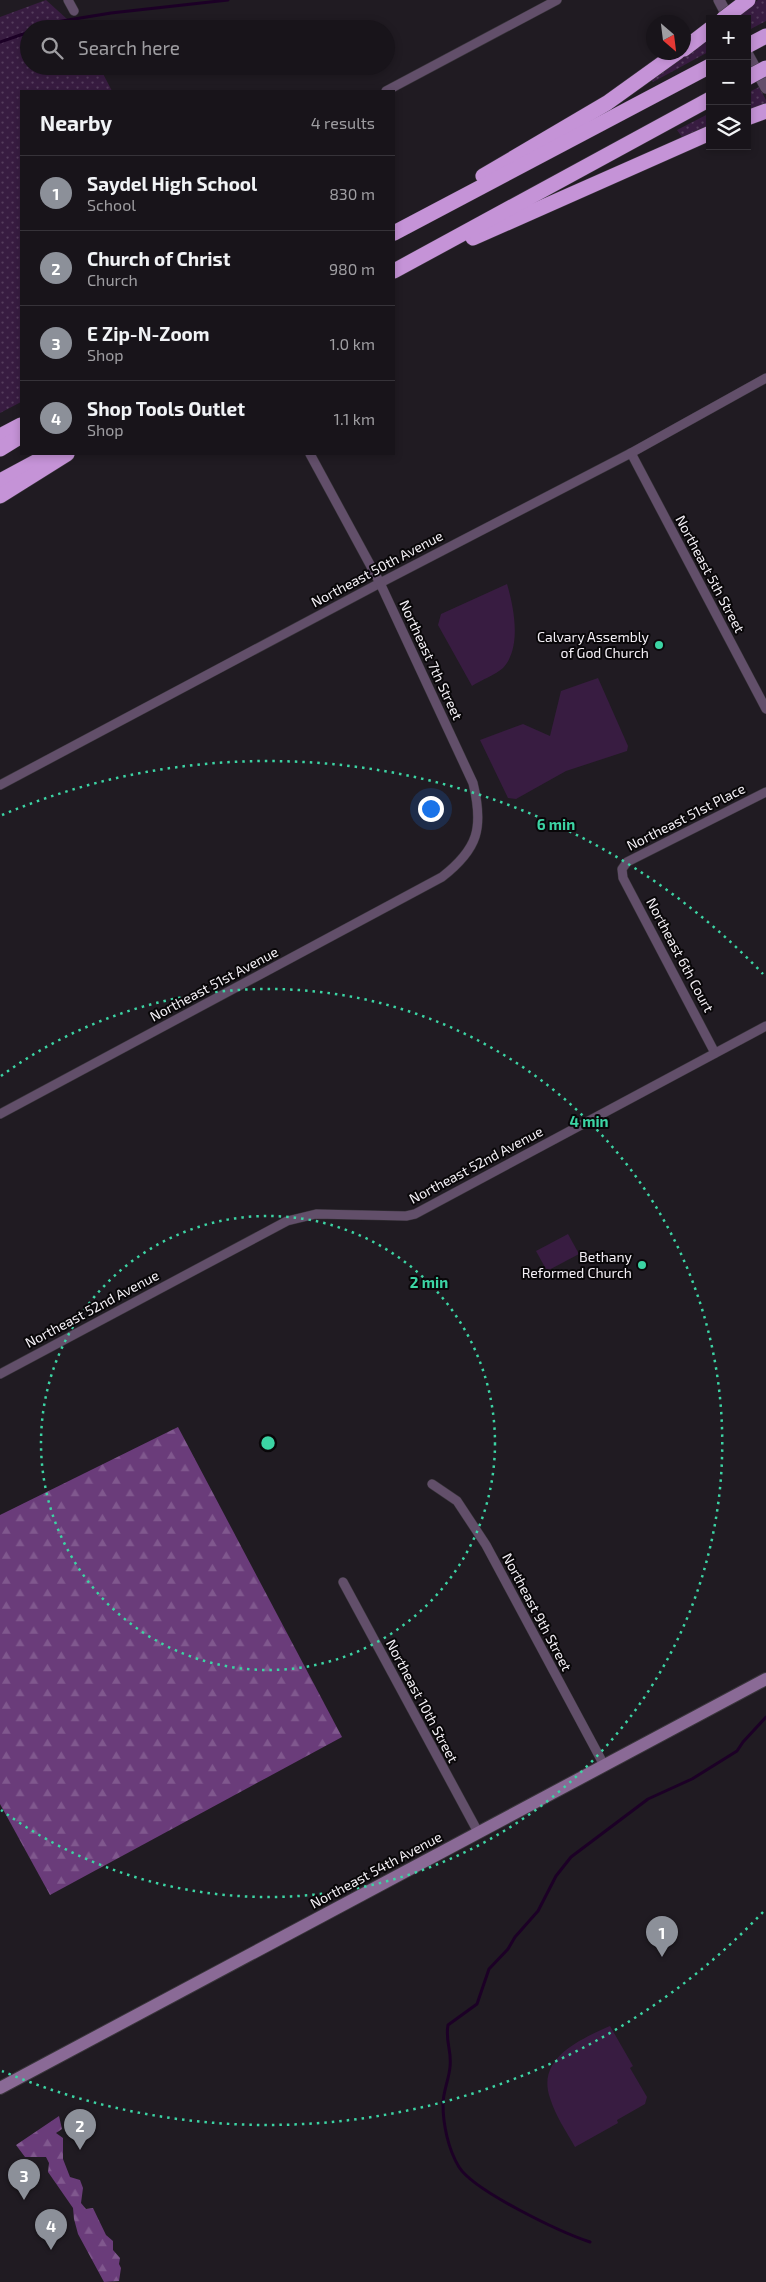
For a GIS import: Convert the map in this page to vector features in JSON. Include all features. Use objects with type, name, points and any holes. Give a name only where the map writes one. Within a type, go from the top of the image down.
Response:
[{"type":"highway","points":[[728,15],[748,0]]},
{"type":"highway","points":[[691,43],[706,32]]},
{"type":"highway","points":[[751,44],[766,36]]},
{"type":"highway","points":[[395,228],[607,104],[667,60]]},
{"type":"highway","points":[[395,232],[706,68]]},
{"type":"highway","points":[[751,76],[766,68]]},
{"type":"highway","points":[[395,272],[706,101]]},
{"type":"highway","points":[[395,273],[706,135]]},
{"type":"highway","points":[[0,436],[20,426]]},
{"type":"highway","points":[[0,449],[20,437]]},
{"type":"highway","points":[[0,481],[48,455]]},
{"type":"highway","points":[[0,496],[66,455]]},
{"type":"main road","name":"Northeast 54th Avenue","points":[[0,2088],[766,1679]]},
{"type":"street","points":[[68,0],[74,11]]},
{"type":"street","points":[[388,90],[557,0]]},
{"type":"street","points":[[719,0],[727,15]]},
{"type":"street","points":[[751,60],[766,88]]},
{"type":"street","name":"Northeast 50th Avenue","points":[[0,785],[380,583],[630,453],[766,378]]},
{"type":"street","name":"Northeast 5th Street","points":[[630,453],[766,709]]},
{"type":"street","name":"Northeast 7th Street","points":[[311,455],[380,583],[468,770],[478,801],[479,818],[476,837],[470,850],[458,865],[442,878]]},
{"type":"street","name":"Northeast 51st Place","points":[[622,869],[627,862],[766,792]]},
{"type":"street","name":"Northeast 6th Court","points":[[622,869],[623,878],[716,1053]]},
{"type":"street","name":"Northeast 51st Avenue","points":[[0,1114],[442,878]]},
{"type":"street","name":"Northeast 52nd Avenue","points":[[0,1374],[287,1221],[316,1214],[406,1216],[415,1214],[766,1026]]},
{"type":"street","name":"Northeast 9th Street","points":[[432,1484],[457,1501],[486,1545],[604,1765]]},
{"type":"street","name":"Northeast 10th Street","points":[[343,1582],[478,1832]]},
{"type":"shaded area","points":[[46,0],[68,20],[20,20],[20,75],[104,75],[111,90],[20,90],[20,403],[0,413],[0,17]]},
{"type":"shaded area","points":[[758,0],[766,0],[766,21],[751,29],[751,15],[738,15]]},
{"type":"shaded area","points":[[706,40],[706,53],[653,82],[651,79],[678,60],[691,60],[691,51]]},
{"type":"shaded area","points":[[759,87],[766,100],[766,105],[751,111],[751,91]]},
{"type":"shaded area","points":[[706,115],[706,128],[682,137],[677,130]]},
{"type":"shaded area","points":[[507,584],[514,615],[513,650],[503,668],[472,686],[438,625],[441,614]]},
{"type":"shaded area","points":[[598,678],[628,746],[627,751],[566,771],[516,799],[508,798],[480,740],[523,724],[550,736],[561,691]]},
{"type":"shaded area","points":[[568,1234],[579,1254],[547,1271],[536,1251]]},
{"type":"shaded area","points":[[610,2026],[633,2066],[630,2068],[647,2097],[645,2104],[617,2120],[618,2123],[575,2147],[552,2104],[547,2084],[549,2072],[555,2061],[564,2052],[586,2037]]},
{"type":"green space","points":[[178,1427],[342,1737],[50,1895],[0,1804],[0,1515]]},
{"type":"green space","points":[[59,2116],[62,2129],[56,2133],[63,2138],[63,2159],[70,2177],[80,2180],[83,2188],[81,2203],[86,2209],[93,2208],[106,2235],[113,2241],[113,2250],[120,2258],[119,2281],[104,2282],[78,2234],[73,2208],[48,2172],[49,2163],[46,2157],[25,2157],[16,2145]]},
{"type":"waterway","points":[[68,20],[111,13],[228,0]]},
{"type":"waterway","points":[[0,42],[20,35]]},
{"type":"waterway","points":[[590,2242],[539,2220],[499,2199],[468,2177],[459,2167],[449,2144],[443,2112],[443,2099],[450,2061],[447,2036],[448,2025],[477,2004],[489,1969],[508,1949],[515,1937],[538,1911],[556,1876],[571,1857],[648,1799],[692,1779],[737,1751],[766,1717]]},
{"type":"place","name":"Calvary Assembly of God Church","points":[[659,645]]},
{"type":"place","name":"Bethany Reformed Church","points":[[642,1265]]},
{"type":"place","name":"Saydel High School","points":[[662,1957]]},
{"type":"place","name":"Church of Christ","points":[[80,2150]]},
{"type":"place","name":"E Zip-N-Zoom","points":[[24,2200]]},
{"type":"place","name":"Shop Tools Outlet","points":[[51,2250]]}]
